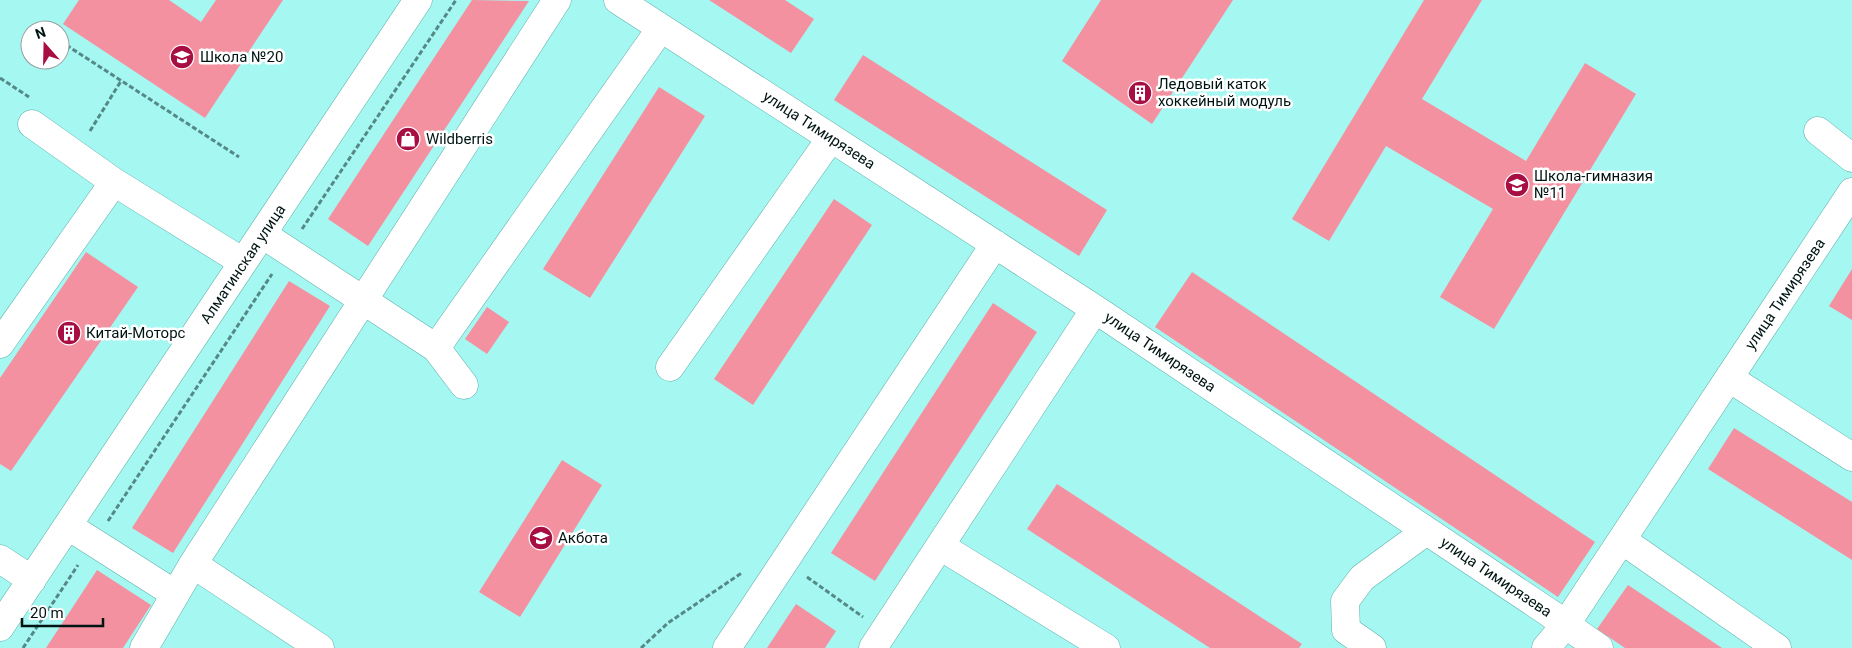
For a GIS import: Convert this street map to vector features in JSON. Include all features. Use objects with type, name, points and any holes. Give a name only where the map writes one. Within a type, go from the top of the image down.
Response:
[{"type":"street","name":"Алматинская улица","points":[[0,627],[418,0]]},
{"type":"street","points":[[144,648],[193,564],[556,0]]},
{"type":"street","name":"улица Тимирязева","points":[[618,0],[1096,309],[1566,624],[1729,378],[1848,208]]},
{"type":"street","points":[[436,348],[661,28]]},
{"type":"street","points":[[32,124],[114,182],[244,262]]},
{"type":"street","points":[[1818,131],[1852,158]]},
{"type":"street","points":[[670,367],[831,138]]},
{"type":"street","points":[[0,344],[114,182]]},
{"type":"street","points":[[262,234],[436,348],[464,385]]},
{"type":"street","points":[[727,648],[995,244]]},
{"type":"street","points":[[1096,309],[1599,648]]},
{"type":"street","name":"улица Тимирязева","points":[[873,648],[1096,309]]},
{"type":"street","points":[[1729,378],[1852,457]]},
{"type":"street","points":[[68,526],[175,594]]},
{"type":"street","points":[[1372,648],[1346,630],[1345,601],[1362,578],[1425,532]]},
{"type":"street","points":[[1622,540],[1777,648]]},
{"type":"street","points":[[940,546],[1106,648]]},
{"type":"street","points":[[0,559],[32,580]]},
{"type":"street","points":[[193,564],[320,648]]},
{"type":"street","points":[[1546,648],[1566,624]]},
{"type":"path","points":[[23,648],[456,0]]},
{"type":"path","points":[[70,48],[239,157]]},
{"type":"path","points":[[0,78],[30,98]]},
{"type":"path","points":[[75,155],[121,81]]},
{"type":"building","points":[[79,0],[169,0],[201,22],[216,0],[283,0],[205,118],[70,29],[70,20],[66,20]]},
{"type":"building","points":[[472,0],[529,1],[368,246],[328,219]]},
{"type":"building","points":[[709,0],[785,0],[814,19],[791,53]]},
{"type":"building","name":"Ледовый каток хоккейный модуль","points":[[1101,0],[1233,0],[1152,124],[1062,61]]},
{"type":"building","name":"Школа-гимназия №11","points":[[1424,0],[1482,0],[1422,99],[1526,161],[1585,63],[1636,94],[1494,329],[1440,297],[1493,209],[1386,146],[1329,241],[1292,219]]},
{"type":"building","points":[[863,55],[1107,210],[1079,256],[834,100]]},
{"type":"building","points":[[659,87],[705,116],[590,298],[543,269]]},
{"type":"building","points":[[834,199],[872,225],[753,405],[714,379]]},
{"type":"building","name":"Китай-Моторс","points":[[86,252],[138,287],[11,471],[0,464],[0,378]]},
{"type":"building","points":[[1852,269],[1852,320],[1829,306]]},
{"type":"building","points":[[1192,272],[1595,542],[1558,597],[1155,327]]},
{"type":"building","points":[[289,281],[330,306],[173,553],[132,528]]},
{"type":"building","points":[[993,303],[1037,332],[875,581],[831,553]]},
{"type":"building","points":[[487,307],[509,322],[487,354],[465,339]]},
{"type":"building","points":[[1734,428],[1852,502],[1852,560],[1708,469]]},
{"type":"building","name":"Акбота","points":[[562,460],[602,485],[520,617],[479,592]]},
{"type":"building","points":[[1057,484],[1302,644],[1299,648],[1210,648],[1027,529]]},
{"type":"building","points":[[97,570],[151,605],[123,648],[46,648]]},
{"type":"building","points":[[1628,585],[1722,648],[1625,648],[1597,629]]},
{"type":"building","points":[[796,604],[836,631],[825,648],[767,648]]},
{"type":"place","name":"Школа №20","points":[[182,57]]},
{"type":"place","name":"Ледовый каток хоккейный модуль","points":[[1140,93]]},
{"type":"place","name":"Wildberris","points":[[408,139]]},
{"type":"place","name":"Школа-гимназия №11","points":[[1517,185]]},
{"type":"place","name":"Китай-Моторс","points":[[69,333]]},
{"type":"place","name":"Акбота","points":[[541,538]]}]
